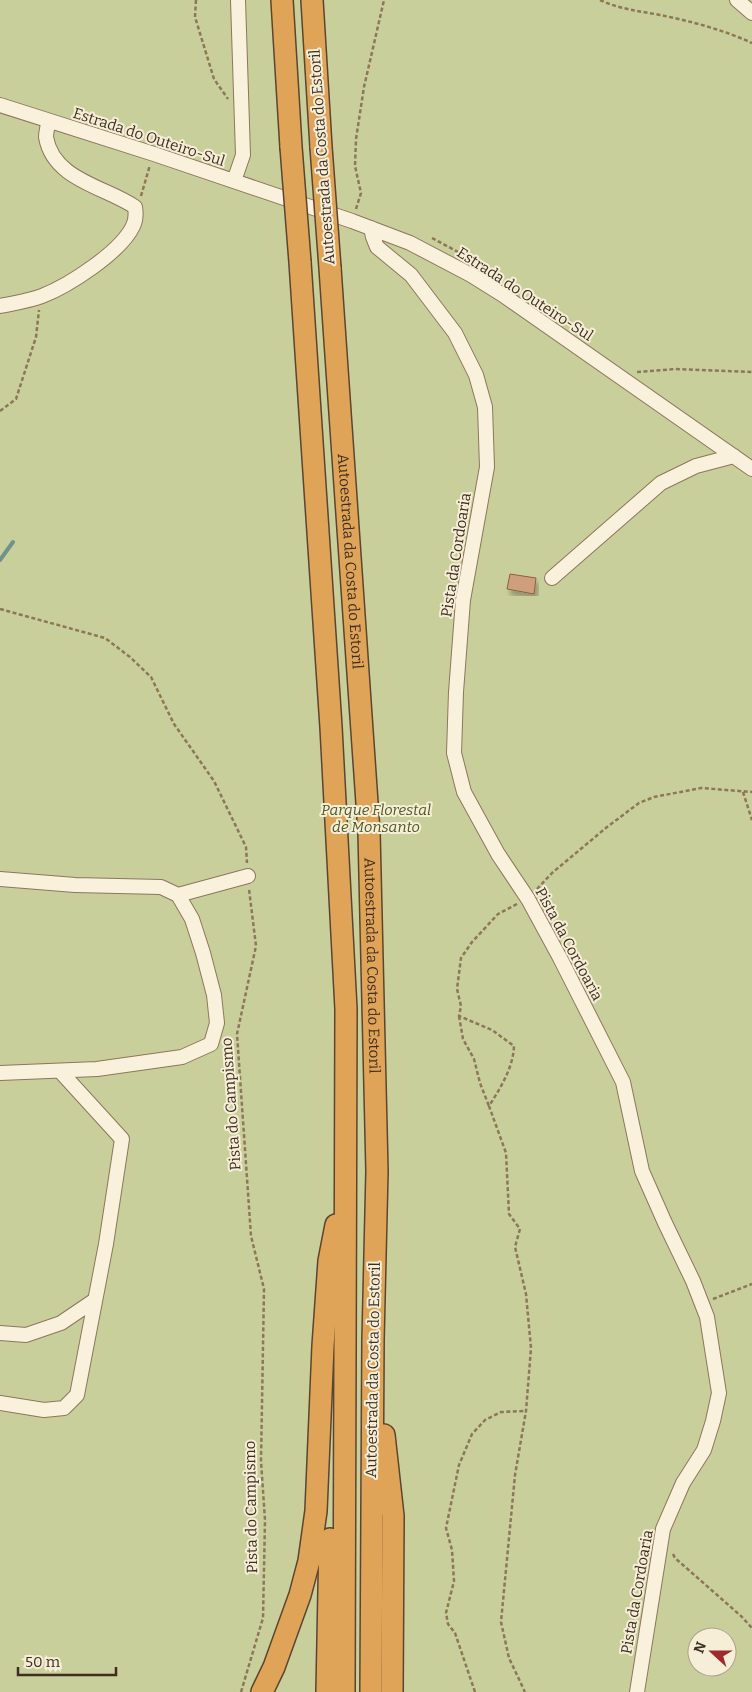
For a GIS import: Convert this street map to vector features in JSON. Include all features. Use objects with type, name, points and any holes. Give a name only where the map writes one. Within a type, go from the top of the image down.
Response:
[{"type":"highway","name":"Autoestrada da Costa do Estoril","points":[[282,0],[330,717],[346,1009],[344,1692]]},
{"type":"highway","name":"Autoestrada da Costa do Estoril","points":[[312,0],[369,832],[377,1171],[373,1340],[370,1692]]},
{"type":"highway","points":[[262,1692],[277,1658],[300,1595],[309,1561],[317,1492],[323,1346],[329,1261],[346,1180]]},
{"type":"highway","points":[[373,1340],[393,1516],[392,1692]]},
{"type":"highway","points":[[327,1692],[330,1535],[344,1432]]},
{"type":"street","points":[[234,181],[243,155],[238,0]]},
{"type":"street","points":[[737,0],[752,13]]},
{"type":"street","name":"Estrada do Outeiro-Sul","points":[[0,105],[48,122],[154,154],[372,228],[410,243],[471,275],[503,295],[752,469]]},
{"type":"street","points":[[0,306],[41,296],[66,285],[112,252],[134,225],[135,207],[72,176],[59,162],[52,153],[46,136],[48,122]]},
{"type":"street","name":"Pista da Cordoaria","points":[[372,228],[377,247],[404,267],[455,333],[476,375],[485,407],[487,467],[463,600],[456,692],[454,753],[464,792],[498,854],[528,899],[560,958],[622,1082],[642,1171],[693,1280],[707,1317],[719,1393],[704,1450],[683,1483],[663,1529],[637,1692]]},
{"type":"street","points":[[552,578],[661,483],[696,466],[734,456]]},
{"type":"street","points":[[178,895],[248,876]]},
{"type":"street","points":[[0,879],[74,885],[161,887],[178,895],[192,919],[203,953],[214,995],[218,1023],[210,1044],[182,1057],[97,1069],[0,1073]]},
{"type":"street","points":[[0,1403],[44,1410],[64,1408],[77,1396],[106,1244],[122,1138],[60,1071]]},
{"type":"street","points":[[0,1333],[26,1335],[61,1323],[95,1300]]},
{"type":"path","points":[[196,0],[195,17],[214,79],[243,120]]},
{"type":"path","points":[[356,209],[360,193],[355,166],[356,138],[364,87],[384,0]]},
{"type":"path","points":[[600,0],[628,10],[702,26],[752,43]]},
{"type":"path","points":[[136,213],[154,154]]},
{"type":"path","points":[[0,411],[16,399],[36,337],[41,296]]},
{"type":"path","points":[[637,372],[675,369],[752,372]]},
{"type":"path","name":"Pista do Campismo","points":[[0,609],[105,638],[130,657],[151,677],[174,724],[214,781],[246,847],[256,946],[237,1034],[251,1236],[264,1289],[261,1461],[265,1520],[263,1618],[241,1692]]},
{"type":"path","points":[[525,1692],[510,1658],[501,1622],[515,1475],[526,1411],[531,1348],[526,1294],[516,1247],[520,1229],[509,1214],[506,1153],[480,1083],[474,1059],[463,1039],[459,1016],[461,1006],[457,989],[461,958],[472,942],[498,914],[528,899],[552,873],[607,827],[639,804],[654,797],[701,788],[752,792]]},
{"type":"path","points":[[743,792],[752,820]]},
{"type":"path","points":[[459,1016],[492,1030],[514,1046],[513,1059],[502,1084],[488,1106]]},
{"type":"path","points":[[702,1303],[752,1284]]},
{"type":"path","points":[[475,1692],[455,1633],[448,1624],[446,1613],[454,1581],[452,1550],[446,1528],[459,1465],[472,1434],[485,1420],[501,1412],[526,1411]]},
{"type":"path","points":[[663,1529],[675,1558],[742,1616],[752,1628]]},
{"type":"green space","name":"Parque Florestal de Monsanto","points":[[0,0],[752,0],[752,1692],[0,1692]]},
{"type":"building","points":[[510,574],[536,578],[534,594],[507,589]]},
{"type":"waterway","points":[[0,560],[13,542]]}]
